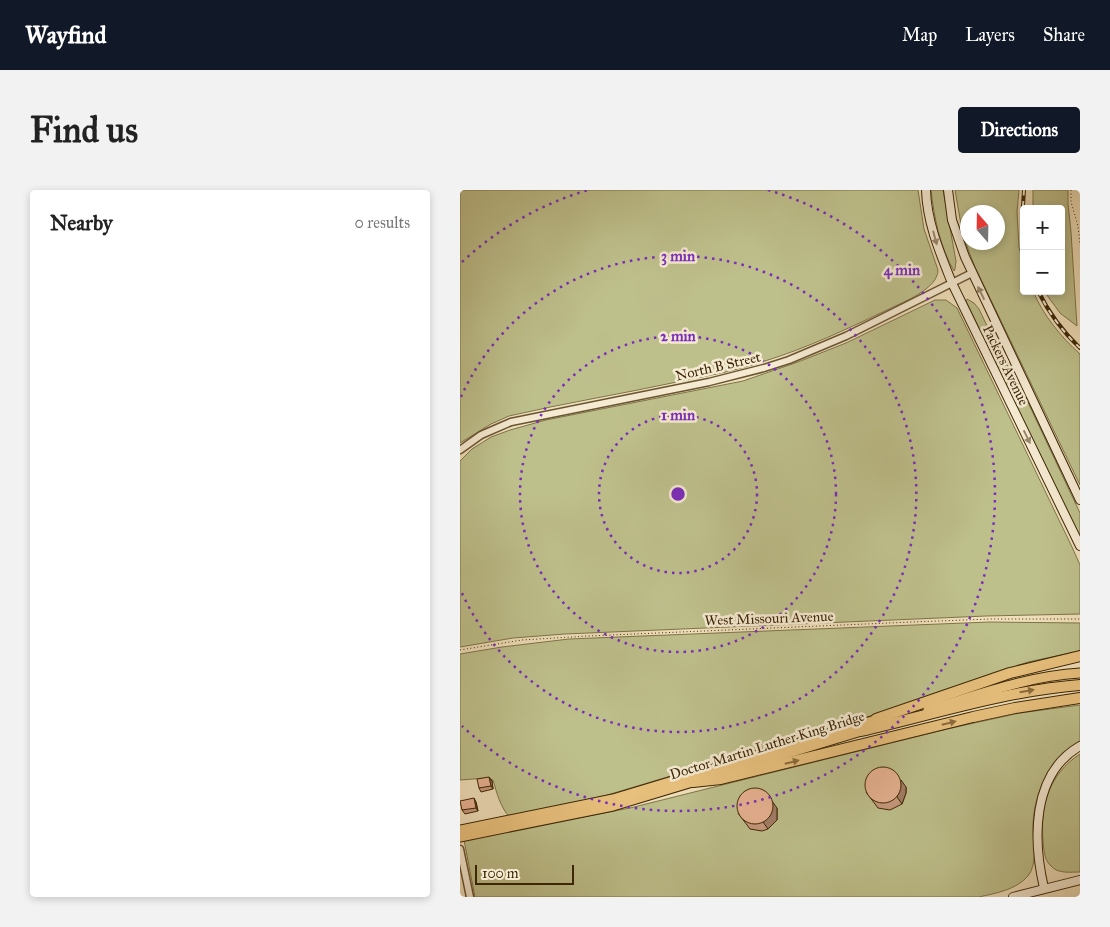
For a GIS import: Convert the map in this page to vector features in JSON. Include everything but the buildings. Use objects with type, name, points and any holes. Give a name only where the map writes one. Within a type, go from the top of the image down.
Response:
[{"type":"highway","points":[[876,719],[1010,673],[1080,656]]},
{"type":"highway","points":[[861,732],[1009,694],[1080,685]]},
{"type":"highway","points":[[692,782],[721,780],[1015,708],[1080,698]]},
{"type":"main road","name":"Packers Avenue","points":[[926,190],[930,220],[936,243],[952,283],[1080,546]]},
{"type":"main road","name":"Packers Avenue","points":[[948,190],[952,220],[972,273],[1080,500]]},
{"type":"main road","name":"Doctor Martin Luther King Bridge","points":[[460,836],[576,811],[1023,676],[1045,671],[1080,667]]},
{"type":"main road","name":"Doctor Martin Luther King Bridge","points":[[460,830],[626,802],[1011,685],[1042,677],[1080,673]]},
{"type":"main road","points":[[1044,888],[1038,830],[1042,798],[1048,781],[1060,764],[1080,746]]},
{"type":"main road","points":[[1013,897],[1080,880]]},
{"type":"street","name":"North B Street","points":[[460,450],[481,436],[511,422],[709,382],[789,360],[846,336],[972,273]]},
{"type":"street","points":[[460,849],[470,897]]},
{"type":"path","points":[[1071,190],[1071,202],[1078,226],[1080,245]]},
{"type":"path","name":"West Missouri Avenue","points":[[460,650],[522,640],[598,636],[932,621],[1080,619]]},
{"type":"green space","points":[[460,190],[918,190],[924,229],[938,270],[932,283],[910,299],[827,338],[781,356],[721,373],[509,416],[491,424],[460,443]]},
{"type":"green space","points":[[931,190],[943,190],[956,261],[954,271],[938,232]]},
{"type":"green space","points":[[955,190],[1019,190],[1017,212],[1020,251],[1020,295],[1035,295],[1053,325],[1080,354],[1080,485],[968,250],[1005,250],[1005,205],[960,205],[960,219]]},
{"type":"green space","points":[[1033,190],[1068,190],[1077,326],[1060,313],[1047,295],[1065,295],[1065,205],[1033,205]]},
{"type":"green space","points":[[967,299],[979,309],[998,349],[1024,394],[1080,513],[1080,538],[966,301]]},
{"type":"green space","points":[[935,300],[946,300],[957,308],[1072,547],[1080,565],[1080,614],[986,616],[565,634],[513,638],[460,647],[460,461],[472,449],[491,437],[546,420],[743,381],[846,343]]},
{"type":"green space","points":[[989,622],[1080,623],[1080,651],[1028,662],[867,717],[574,805],[510,818],[501,804],[493,780],[487,778],[460,780],[460,654],[569,639]]},
{"type":"green space","points":[[1080,705],[1080,741],[1059,759],[1044,780],[1039,792],[1033,817],[1034,855],[1031,871],[1018,885],[1005,890],[979,897],[475,897],[464,840],[630,808],[947,729],[1020,713]]},
{"type":"green space","points":[[1080,754],[1080,872],[1064,872],[1054,869],[1046,858],[1042,828],[1043,815],[1045,803],[1054,781],[1069,762]]},
{"type":"railway","points":[[1023,205],[1024,190]]},
{"type":"railway","points":[[1040,295],[1056,321],[1080,348]]}]
